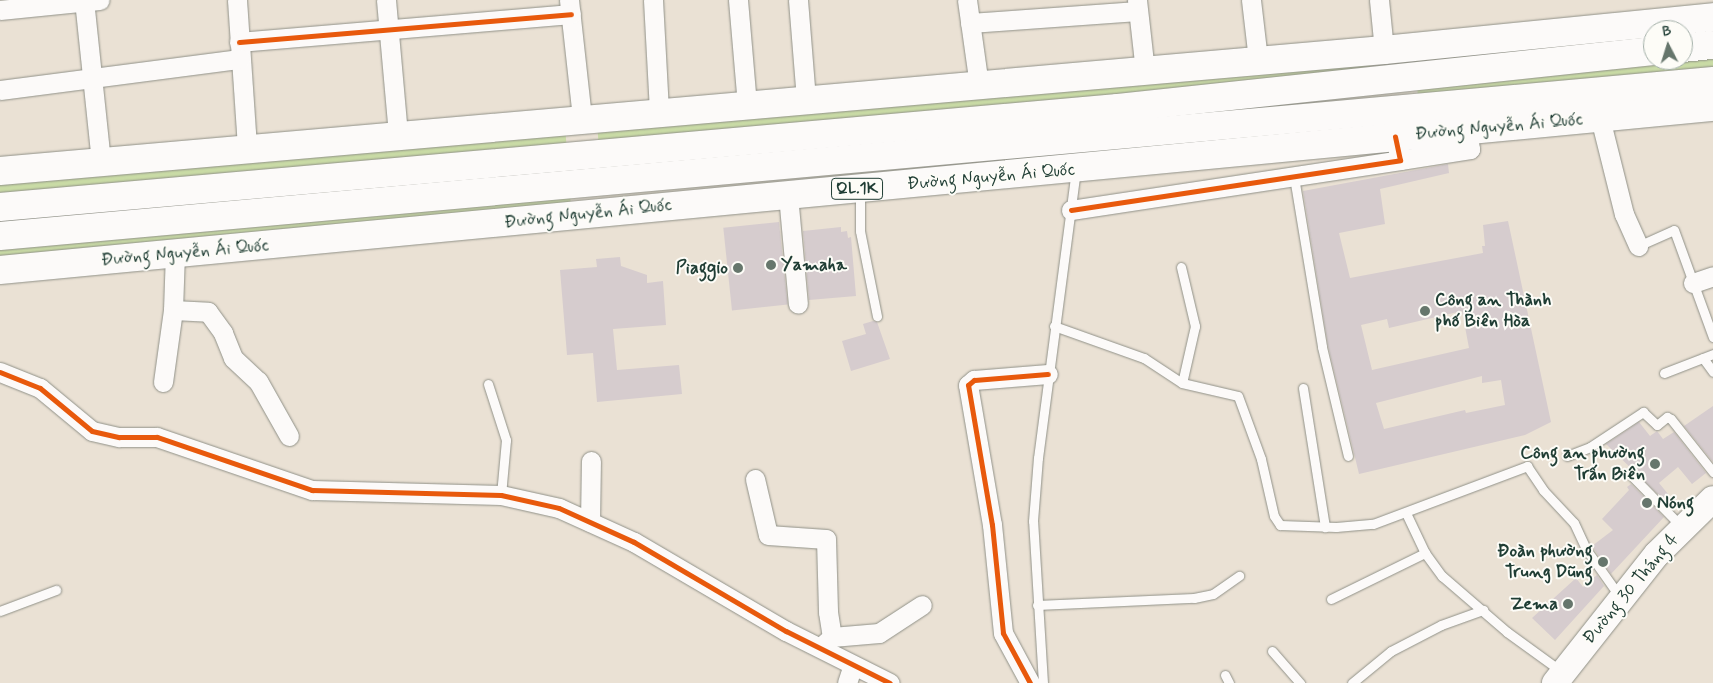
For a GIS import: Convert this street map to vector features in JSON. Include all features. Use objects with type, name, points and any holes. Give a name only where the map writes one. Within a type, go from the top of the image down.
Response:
[{"type":"main road","points":[[0,171],[659,111],[1384,50],[1706,12]]},
{"type":"main road","points":[[1693,47],[1713,44]]},
{"type":"main road","points":[[1384,50],[1398,149]]},
{"type":"main road","name":"Đường Nguyễn Ái Quốc","points":[[0,236],[1118,108],[1643,52]]},
{"type":"main road","name":"Đường Nguyễn Ái Quốc","points":[[0,207],[585,170],[1392,109],[1713,81]]},
{"type":"main road","name":"Đường Nguyễn Ái Quốc","points":[[0,270],[588,213],[1076,169],[1398,149],[1467,130],[1713,107]]},
{"type":"main road","points":[[582,118],[588,213]]},
{"type":"main road","name":"Đường 30 Tháng 4","points":[[1559,678],[1621,598],[1682,527],[1713,499]]},
{"type":"street","points":[[237,0],[247,148]]},
{"type":"street","points":[[386,0],[398,134]]},
{"type":"street","points":[[653,0],[659,111]]},
{"type":"street","points":[[738,0],[747,104]]},
{"type":"street","points":[[798,0],[806,100]]},
{"type":"street","points":[[967,0],[979,85]]},
{"type":"street","points":[[1251,0],[1258,60]]},
{"type":"street","points":[[1379,0],[1384,50]]},
{"type":"street","points":[[0,10],[89,1],[101,161]]},
{"type":"street","points":[[970,23],[1138,5],[1145,71]]},
{"type":"street","points":[[0,90],[94,78],[240,51],[570,7],[582,118]]},
{"type":"street","points":[[1600,118],[1624,214],[1638,246]]},
{"type":"street","points":[[1071,210],[1294,177],[1398,149]]},
{"type":"street","points":[[788,195],[798,304]]},
{"type":"street","points":[[163,382],[173,310],[175,254]]},
{"type":"street","points":[[1693,283],[1713,276]]},
{"type":"street","points":[[173,310],[208,312],[224,333],[233,358],[258,381],[289,436]]},
{"type":"street","points":[[0,372],[40,388],[92,431],[119,437],[157,437],[312,490],[501,495],[559,508],[634,542],[826,642],[853,665],[890,683]]},
{"type":"street","points":[[1030,683],[1003,634],[992,525],[968,385],[974,380],[1048,374]]},
{"type":"street","points":[[590,522],[591,461]]},
{"type":"street","points":[[755,480],[768,535],[826,539],[828,612],[826,642]]},
{"type":"street","points":[[826,642],[880,633],[922,606]]},
{"type":"street","points":[[848,683],[853,665]]},
{"type":"lane","points":[[1043,683],[1036,605],[1033,521],[1048,374],[1076,169]]},
{"type":"lane","points":[[1294,177],[1322,347],[1348,456]]},
{"type":"lane","points":[[860,189],[860,231],[877,316]]},
{"type":"lane","points":[[1638,246],[1674,230],[1713,337]]},
{"type":"lane","points":[[1181,267],[1195,326],[1182,383]]},
{"type":"lane","points":[[1054,326],[1139,356],[1182,383],[1232,394],[1241,400],[1278,522],[1288,526],[1365,526],[1406,513],[1527,466],[1543,490],[1574,524],[1586,550],[1621,598]]},
{"type":"lane","points":[[1664,373],[1713,354]]},
{"type":"lane","points":[[1703,358],[1713,372]]},
{"type":"lane","points":[[488,384],[506,440],[501,495]]},
{"type":"lane","points":[[1303,388],[1325,527]]},
{"type":"lane","points":[[1567,456],[1590,447],[1645,413],[1657,425],[1670,418],[1713,472]]},
{"type":"lane","points":[[1630,474],[1682,527]]},
{"type":"lane","points":[[1406,513],[1425,553],[1446,580],[1483,610],[1559,678]]},
{"type":"lane","points":[[1331,599],[1425,553]]},
{"type":"lane","points":[[1036,605],[1194,598],[1212,594],[1239,576]]},
{"type":"lane","points":[[0,611],[56,590]]},
{"type":"lane","points":[[1352,683],[1391,651],[1441,625],[1483,610]]},
{"type":"lane","points":[[1272,651],[1300,683]]},
{"type":"green space","points":[[1713,54],[1713,72],[1418,98],[1417,84],[1643,61],[1643,70],[1693,70],[1693,58]]},
{"type":"green space","points":[[1370,60],[1370,70],[599,147],[597,125]]},
{"type":"green space","points":[[565,128],[567,150],[0,198],[0,180]]},
{"type":"green space","points":[[570,194],[571,206],[0,261],[0,245]]},
{"type":"building","name":"Công an Thành phố Biên Hòa","points":[[1448,164],[1449,173],[1380,189],[1385,224],[1339,233],[1350,278],[1483,253],[1482,246],[1485,246],[1483,225],[1508,221],[1551,422],[1525,435],[1359,474],[1328,346],[1303,191]],"holes":[[[1462,311],[1469,348],[1372,370],[1361,325],[1387,319],[1389,328]],[[1482,376],[1482,383],[1501,380],[1505,405],[1466,413],[1465,410],[1384,429],[1376,403]]]},
{"type":"building","name":"Yamaha","points":[[779,222],[788,305],[732,310],[723,228]]},
{"type":"building","points":[[841,227],[841,232],[847,231],[848,238],[851,237],[856,296],[809,300],[803,231]]},
{"type":"building","points":[[620,257],[621,266],[647,275],[647,283],[663,281],[666,325],[613,329],[617,370],[679,365],[682,394],[597,402],[593,353],[567,355],[560,270],[597,267],[596,259]]},
{"type":"building","points":[[873,321],[877,322],[890,359],[851,371],[842,341],[866,334],[863,324]]},
{"type":"building","points":[[1713,406],[1713,462],[1684,426]]},
{"type":"building","name":"Công an phường Trấn Biên","points":[[1639,422],[1650,436],[1657,431],[1663,439],[1674,432],[1706,473],[1692,484],[1678,467],[1659,483],[1673,500],[1668,504],[1606,444]]},
{"type":"building","points":[[1631,484],[1664,517],[1611,574],[1592,546],[1613,530],[1602,519],[1629,490],[1627,487]]},
{"type":"building","points":[[1597,575],[1604,586],[1555,640],[1532,618],[1576,578],[1583,587]]},
{"type":"cycle path","points":[[239,42],[571,14]]},
{"type":"cycle path","points":[[1071,210],[1400,160],[1395,137]]},
{"type":"cycle path","points":[[0,372],[40,388],[92,431],[119,437],[157,437],[312,490],[501,495],[559,508],[634,542],[786,631],[890,683]]},
{"type":"cycle path","points":[[1030,683],[1003,633],[992,525],[968,385],[974,380],[1048,374]]},
{"type":"place","name":"Yamaha","points":[[771,265]]},
{"type":"place","name":"Piaggio","points":[[738,268]]},
{"type":"place","name":"Công an Thành phố Biên Hòa","points":[[1425,311]]},
{"type":"place","name":"Công an phường Trấn Biên","points":[[1655,464]]},
{"type":"place","name":"Nóng","points":[[1647,503]]},
{"type":"place","name":"Đoàn phường Trung Dũng","points":[[1603,562]]},
{"type":"place","name":"Zema","points":[[1568,604]]}]
